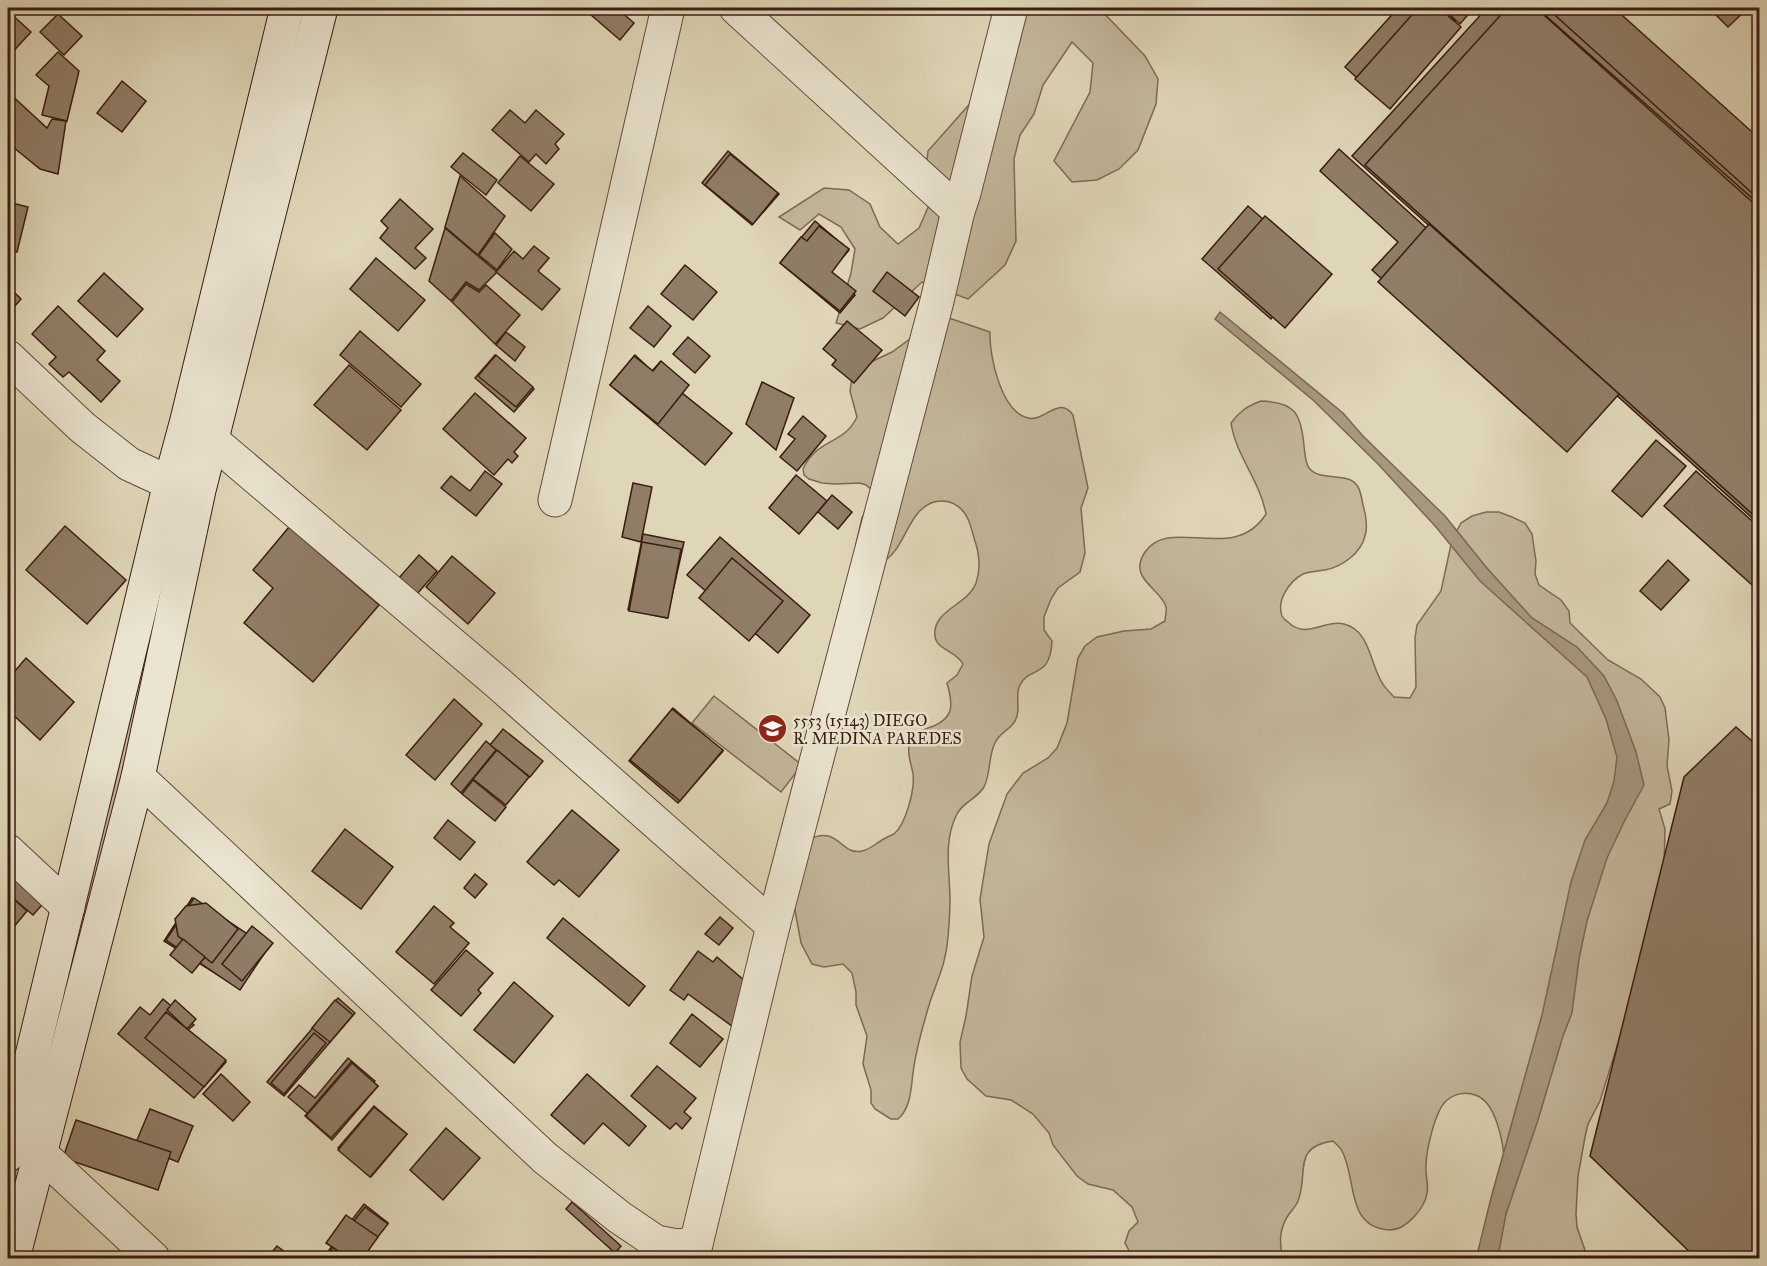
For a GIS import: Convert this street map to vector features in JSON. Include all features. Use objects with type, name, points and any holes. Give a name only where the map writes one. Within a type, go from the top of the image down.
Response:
[{"type":"street","points":[[17,1141],[138,777],[184,487],[187,420],[288,8]]},
{"type":"street","points":[[13,1258],[17,1141],[68,907],[184,487],[213,441],[321,8]]},
{"type":"street","points":[[555,500],[668,8]]},
{"type":"street","points":[[736,8],[958,211]]},
{"type":"street","points":[[138,777],[545,1158],[619,1217],[656,1242],[702,1251],[773,926],[937,301],[1011,8]]},
{"type":"street","points":[[8,357],[82,427],[129,464],[184,487]]},
{"type":"street","points":[[213,441],[498,683],[773,926]]},
{"type":"street","points":[[8,851],[68,907]]},
{"type":"street","points":[[17,1141],[153,1258]]},
{"type":"shaded area","points":[[1009,8],[1099,8],[1145,56],[1158,79],[1156,104],[1138,150],[1119,169],[1097,180],[1072,182],[1054,161],[1090,92],[1093,63],[1072,42],[1043,85],[1034,114],[1020,135],[1014,159],[1016,241],[1005,265],[968,299],[922,282],[883,318],[860,329],[836,323],[851,273],[855,249],[841,227],[819,214],[800,230],[779,217],[824,188],[849,190],[870,204],[880,227],[898,244],[919,228],[930,203],[925,178],[928,151],[982,90]]},
{"type":"shaded area","points":[[1220,312],[1343,413],[1363,436],[1445,516],[1486,567],[1532,618],[1577,647],[1604,676],[1617,701],[1636,752],[1644,785],[1607,858],[1587,921],[1572,1013],[1506,1214],[1499,1251],[1501,1258],[1479,1258],[1478,1251],[1542,1015],[1571,882],[1585,840],[1607,803],[1614,781],[1617,757],[1606,719],[1587,677],[1480,581],[1436,527],[1378,464],[1313,400],[1215,319]]},
{"type":"shaded area","points":[[949,318],[990,332],[994,368],[998,381],[1011,405],[1019,414],[1034,418],[1062,408],[1073,415],[1088,488],[1081,508],[1085,553],[1080,572],[1058,588],[1044,617],[1044,630],[1052,641],[1048,662],[1024,679],[1020,685],[1017,716],[1013,724],[995,743],[984,787],[958,812],[952,826],[948,847],[950,906],[945,955],[920,1037],[908,1104],[898,1119],[891,1119],[875,1109],[871,1103],[871,1090],[863,1064],[867,1036],[856,1005],[852,973],[843,964],[824,967],[812,964],[801,943],[794,905],[808,840],[826,836],[849,849],[862,851],[894,834],[902,823],[913,788],[910,742],[920,731],[939,723],[948,715],[951,704],[947,683],[957,675],[963,664],[936,641],[936,627],[945,614],[972,591],[978,578],[978,555],[976,543],[964,512],[954,504],[939,501],[931,503],[916,515],[896,550],[882,562],[860,550],[856,544],[862,518],[874,492],[860,483],[822,483],[809,479],[804,475],[803,469],[816,452],[845,433],[857,417],[850,391],[852,378],[873,361],[892,352],[921,331]]},
{"type":"shaded area","points":[[1261,401],[1282,404],[1294,412],[1301,425],[1309,468],[1320,475],[1341,477],[1354,482],[1360,491],[1366,521],[1363,542],[1350,558],[1331,568],[1303,574],[1289,586],[1281,604],[1282,616],[1286,621],[1302,629],[1337,623],[1352,627],[1364,639],[1381,682],[1394,697],[1410,698],[1416,687],[1417,625],[1441,591],[1452,540],[1461,523],[1472,516],[1486,512],[1499,512],[1525,523],[1532,534],[1536,561],[1535,574],[1539,585],[1561,600],[1569,611],[1570,623],[1608,660],[1641,679],[1660,697],[1665,708],[1669,740],[1667,766],[1672,791],[1670,804],[1659,809],[1665,829],[1664,866],[1623,1027],[1600,1101],[1588,1124],[1578,1176],[1577,1227],[1586,1253],[1591,1258],[1493,1258],[1504,1163],[1502,1145],[1497,1124],[1488,1105],[1475,1095],[1467,1093],[1456,1095],[1446,1101],[1438,1113],[1428,1151],[1427,1190],[1423,1205],[1414,1217],[1396,1229],[1376,1227],[1366,1221],[1355,1200],[1347,1162],[1342,1151],[1333,1141],[1312,1148],[1304,1161],[1298,1200],[1282,1230],[1283,1258],[1133,1258],[1125,1243],[1129,1231],[1138,1222],[1132,1207],[1113,1190],[1088,1184],[1077,1176],[1053,1145],[1049,1133],[1033,1114],[1011,1100],[986,1096],[967,1079],[961,1068],[960,1042],[972,976],[984,937],[980,899],[989,844],[1007,794],[1023,773],[1048,758],[1057,748],[1067,723],[1078,658],[1085,646],[1097,637],[1124,631],[1151,629],[1165,621],[1166,609],[1163,600],[1142,576],[1141,561],[1145,552],[1156,542],[1170,538],[1220,539],[1237,536],[1253,529],[1266,514],[1259,490],[1238,446],[1231,423],[1244,410]]},
{"type":"shaded area","points":[[174,532],[183,533],[8,1232],[8,1194],[18,1150],[114,788]]},
{"type":"shaded area","points":[[714,696],[802,765],[781,792],[692,723]]},
{"type":"building","points":[[583,8],[617,8],[634,23],[620,40]]},
{"type":"building","points":[[1398,8],[1466,8],[1455,21],[1451,17],[1379,98],[1345,67]]},
{"type":"building","points":[[1418,8],[1439,8],[1461,27],[1390,109],[1355,79]]},
{"type":"building","points":[[1454,8],[1472,10],[1460,24],[1449,14]]},
{"type":"building","points":[[1487,8],[1543,8],[1760,203],[1760,525],[1352,156]]},
{"type":"building","points":[[1507,8],[1536,8],[1760,209],[1760,521],[1365,165]]},
{"type":"building","points":[[1537,8],[1601,8],[1760,148],[1760,205]]},
{"type":"building","points":[[1547,8],[1614,8],[1760,139],[1760,200]]},
{"type":"building","points":[[1709,8],[1748,8],[1728,27]]},
{"type":"building","points":[[8,11],[31,32],[8,57]]},
{"type":"building","points":[[58,14],[82,36],[64,55],[40,32]]},
{"type":"building","points":[[58,52],[79,71],[67,121],[42,115],[49,86],[36,75]]},
{"type":"building","points":[[122,81],[146,101],[122,132],[97,113]]},
{"type":"building","points":[[8,92],[47,128],[52,119],[66,121],[58,174],[40,169],[8,143]]},
{"type":"building","points":[[510,110],[525,123],[536,110],[564,134],[555,144],[559,149],[546,164],[536,154],[529,162],[492,130]]},
{"type":"building","points":[[1339,149],[1605,390],[1560,441],[1372,270],[1398,242],[1320,171]]},
{"type":"building","points":[[728,151],[779,194],[752,225],[702,183]]},
{"type":"building","points":[[463,153],[497,180],[486,195],[451,167]]},
{"type":"building","points":[[730,154],[778,193],[753,224],[705,185]]},
{"type":"building","points":[[520,156],[554,184],[531,211],[498,183]]},
{"type":"building","points":[[460,176],[505,216],[478,255],[445,227]]},
{"type":"building","points":[[400,199],[433,229],[415,248],[426,258],[415,269],[380,238],[388,228],[381,221]]},
{"type":"building","points":[[8,202],[28,207],[17,252],[8,249]]},
{"type":"building","points":[[1248,206],[1317,266],[1271,319],[1202,259]]},
{"type":"building","points":[[1265,216],[1332,274],[1285,328],[1218,269]]},
{"type":"building","points":[[815,221],[849,250],[829,274],[855,295],[840,313],[780,263]]},
{"type":"building","points":[[1429,224],[1619,394],[1567,452],[1378,282]]},
{"type":"building","points":[[819,226],[849,249],[832,272],[856,291],[840,311],[780,263],[801,237],[807,241]]},
{"type":"building","points":[[445,228],[497,272],[479,290],[466,282],[451,301],[429,281]]},
{"type":"building","points":[[495,233],[512,249],[497,270],[479,255]]},
{"type":"building","points":[[534,246],[549,258],[538,271],[560,289],[542,310],[496,272],[514,251],[523,259]]},
{"type":"building","points":[[376,258],[425,300],[398,331],[350,289]]},
{"type":"building","points":[[685,265],[717,292],[693,320],[661,294]]},
{"type":"building","points":[[887,272],[919,297],[905,316],[873,291]]},
{"type":"building","points":[[104,273],[143,309],[117,337],[78,301]]},
{"type":"building","points":[[466,284],[479,292],[486,285],[520,315],[495,344],[452,302]]},
{"type":"building","points":[[8,286],[21,299],[8,314]]},
{"type":"building","points":[[58,306],[105,351],[97,360],[120,381],[101,402],[69,372],[63,377],[49,364],[56,357],[32,334]]},
{"type":"building","points":[[648,306],[671,326],[654,347],[630,328]]},
{"type":"building","points":[[847,321],[882,350],[854,383],[832,365],[836,360],[823,349]]},
{"type":"building","points":[[360,331],[421,384],[401,407],[340,355]]},
{"type":"building","points":[[506,332],[525,347],[515,361],[496,345]]},
{"type":"building","points":[[688,337],[710,356],[695,373],[673,354]]},
{"type":"building","points":[[495,355],[534,389],[514,412],[475,378]]},
{"type":"building","points":[[496,355],[533,387],[516,407],[478,376]]},
{"type":"building","points":[[635,355],[652,371],[660,362],[687,384],[681,392],[732,433],[705,465],[610,385]]},
{"type":"building","points":[[634,356],[653,371],[661,361],[689,385],[658,424],[610,385]]},
{"type":"building","points":[[349,365],[401,410],[367,450],[314,405]]},
{"type":"building","points":[[762,382],[794,398],[776,450],[746,424]]},
{"type":"building","points":[[475,393],[526,438],[514,452],[518,456],[512,463],[508,459],[494,475],[443,429]]},
{"type":"building","points":[[803,416],[826,436],[797,471],[780,457],[795,439],[788,434]]},
{"type":"building","points":[[1656,440],[1686,466],[1642,517],[1612,491]]},
{"type":"building","points":[[485,471],[502,484],[476,516],[441,488],[451,476],[470,491]]},
{"type":"building","points":[[1696,471],[1760,528],[1760,592],[1664,506]]},
{"type":"building","points":[[796,475],[827,501],[799,534],[769,508]]},
{"type":"building","points":[[633,483],[652,487],[641,542],[622,537]]},
{"type":"building","points":[[832,495],[852,512],[838,529],[818,512]]},
{"type":"building","points":[[65,526],[126,580],[87,624],[26,570]]},
{"type":"building","points":[[289,527],[379,605],[313,682],[244,623],[273,588],[253,570]]},
{"type":"building","points":[[643,534],[684,542],[667,618],[628,610]]},
{"type":"building","points":[[720,537],[810,615],[778,653],[687,575]]},
{"type":"building","points":[[642,542],[681,549],[668,618],[629,611]]},
{"type":"building","points":[[419,555],[437,571],[417,594],[399,578]]},
{"type":"building","points":[[452,556],[495,593],[468,624],[426,587]]},
{"type":"building","points":[[732,558],[783,601],[749,641],[699,598]]},
{"type":"building","points":[[1668,560],[1689,580],[1661,610],[1640,591]]},
{"type":"building","points":[[26,658],[74,702],[40,740],[8,710],[8,679]]},
{"type":"building","points":[[454,699],[482,724],[435,780],[406,755]]},
{"type":"building","points":[[673,708],[723,751],[678,803],[629,761]]},
{"type":"building","points":[[672,709],[723,750],[680,801],[630,760]]},
{"type":"building","points":[[1736,727],[1760,748],[1760,1243],[1745,1258],[1696,1258],[1590,1156],[1684,777]]},
{"type":"building","points":[[503,729],[543,761],[530,777],[490,745]]},
{"type":"building","points":[[486,741],[496,750],[461,793],[451,784]]},
{"type":"building","points":[[497,750],[529,777],[506,805],[473,779]]},
{"type":"building","points":[[473,780],[506,807],[495,821],[462,794]]},
{"type":"building","points":[[572,810],[619,850],[579,897],[559,880],[554,885],[527,862]]},
{"type":"building","points":[[448,820],[475,842],[460,860],[434,838]]},
{"type":"building","points":[[345,829],[393,867],[361,909],[312,871]]},
{"type":"building","points":[[8,862],[49,897],[33,915],[8,894]]},
{"type":"building","points":[[475,874],[487,884],[475,898],[464,888]]},
{"type":"building","points":[[8,894],[27,911],[8,934]]},
{"type":"building","points":[[192,898],[267,947],[240,989],[164,941]]},
{"type":"building","points":[[194,898],[268,948],[240,990],[166,940]]},
{"type":"building","points":[[206,903],[238,929],[212,963],[178,936],[175,919],[186,906]]},
{"type":"building","points":[[434,906],[454,923],[450,927],[469,943],[434,984],[396,952]]},
{"type":"building","points":[[720,917],[733,928],[719,945],[705,934]]},
{"type":"building","points":[[563,918],[645,986],[629,1006],[547,938]]},
{"type":"building","points":[[252,926],[273,943],[242,981],[222,964]]},
{"type":"building","points":[[183,939],[205,957],[192,973],[170,955]]},
{"type":"building","points":[[466,950],[493,973],[478,990],[481,993],[461,1016],[431,990]]},
{"type":"building","points":[[698,951],[713,962],[717,957],[752,987],[740,1032],[688,994],[684,1000],[670,990]]},
{"type":"building","points":[[514,982],[553,1016],[514,1063],[474,1030]]},
{"type":"building","points":[[338,998],[355,1013],[284,1096],[267,1082]]},
{"type":"building","points":[[163,999],[194,1025],[188,1030],[226,1062],[194,1098],[118,1034],[140,1007],[150,1015]]},
{"type":"building","points":[[175,1000],[196,1019],[187,1029],[167,1010]]},
{"type":"building","points":[[335,1000],[353,1015],[330,1042],[312,1028]]},
{"type":"building","points":[[166,1012],[226,1060],[204,1087],[145,1038]]},
{"type":"building","points":[[692,1014],[723,1039],[700,1067],[670,1043]]},
{"type":"building","points":[[314,1033],[326,1043],[284,1094],[271,1083]]},
{"type":"building","points":[[348,1058],[375,1081],[332,1134],[288,1097],[299,1085],[315,1098]]},
{"type":"building","points":[[351,1062],[378,1086],[332,1140],[305,1116]]},
{"type":"building","points":[[352,1063],[378,1086],[331,1138],[306,1116]]},
{"type":"building","points":[[657,1066],[696,1098],[684,1112],[691,1118],[682,1129],[676,1123],[670,1129],[631,1096]]},
{"type":"building","points":[[221,1074],[250,1102],[233,1121],[203,1094]]},
{"type":"building","points":[[587,1074],[646,1126],[629,1146],[603,1123],[584,1144],[551,1115]]},
{"type":"building","points":[[374,1106],[407,1134],[371,1177],[338,1148]]},
{"type":"building","points":[[374,1107],[407,1134],[370,1177],[338,1150]]},
{"type":"building","points":[[150,1109],[193,1126],[178,1162],[135,1145]]},
{"type":"building","points":[[76,1120],[171,1152],[158,1190],[63,1158]]},
{"type":"building","points":[[446,1128],[480,1158],[443,1200],[410,1170]]},
{"type":"building","points":[[572,1202],[621,1246],[615,1253],[566,1209]]},
{"type":"building","points":[[364,1204],[388,1223],[361,1258],[323,1258]]},
{"type":"building","points":[[365,1207],[388,1224],[361,1258],[325,1258]]},
{"type":"building","points":[[346,1215],[378,1237],[363,1258],[349,1258],[326,1243]]},
{"type":"building","points":[[277,1246],[293,1258],[267,1258]]},
{"type":"place","name":"5553 (15143) DIEGO R. MEDINA PAREDES","points":[[772,729]]}]
